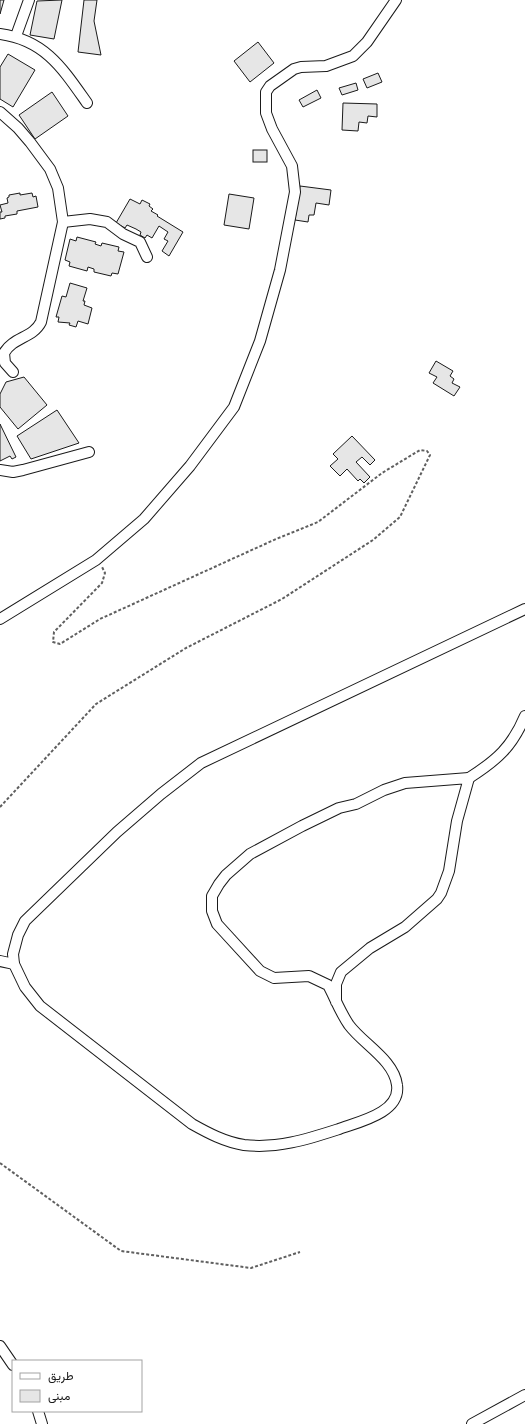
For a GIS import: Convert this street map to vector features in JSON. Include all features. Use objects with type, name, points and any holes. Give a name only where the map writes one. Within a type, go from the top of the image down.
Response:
[{"type":"street","points":[[16,36],[30,0]]},
{"type":"street","points":[[0,619],[96,560],[144,519],[190,466],[234,407],[260,341],[280,270],[296,192],[292,166],[272,129],[266,113],[266,92],[270,86],[294,69],[301,67],[326,66],[353,56],[367,42],[396,0]]},
{"type":"street","points":[[0,34],[16,36],[34,44],[56,62],[87,103]]},
{"type":"street","points":[[0,112],[18,128],[50,169],[58,188],[63,222],[41,322],[35,331],[14,341],[4,352],[5,363],[13,372]]},
{"type":"street","points":[[63,222],[90,219],[107,222],[123,234],[140,242],[147,257]]},
{"type":"street","points":[[0,470],[13,472],[23,470],[89,452]]},
{"type":"street","points":[[525,609],[201,763],[161,794],[117,832],[25,921],[18,935],[13,954],[14,964],[25,987],[40,1006],[70,1031],[192,1124],[212,1136],[244,1145],[264,1146],[308,1140],[366,1120],[385,1110],[393,1101],[397,1092],[397,1085],[392,1071],[350,1027],[340,1011],[328,985],[309,976],[274,978],[260,971],[217,924],[212,911],[212,896],[226,875],[250,854],[339,808],[356,804],[384,790],[405,783],[469,778],[508,748],[519,731],[525,716]]},
{"type":"street","points":[[336,1002],[336,984],[341,972],[370,948],[405,927],[437,899],[441,893],[448,871],[457,821],[469,778]]},
{"type":"street","points":[[0,962],[14,964]]},
{"type":"street","points":[[0,1346],[12,1364]]},
{"type":"street","points":[[472,1424],[525,1395]]},
{"type":"street","points":[[38,1412],[42,1424]]},
{"type":"path","points":[[0,807],[96,704],[186,648],[282,599],[373,540],[400,517],[430,455],[427,451],[420,450],[382,473],[318,522],[261,545],[106,615],[60,644],[53,642],[54,632],[102,583],[105,573],[96,560]]},
{"type":"path","points":[[0,1163],[121,1251],[251,1268],[300,1252]]},
{"type":"building","points":[[0,0],[4,0],[0,14]]},
{"type":"building","points":[[62,0],[54,39],[30,35],[37,1]]},
{"type":"building","points":[[84,0],[97,0],[94,21],[101,55],[78,52]]},
{"type":"building","points":[[258,42],[274,63],[250,82],[234,61]]},
{"type":"building","points":[[8,54],[35,70],[13,107],[0,99],[0,67]]},
{"type":"building","points":[[378,73],[382,82],[367,88],[363,79]]},
{"type":"building","points":[[356,83],[358,90],[342,95],[339,88]]},
{"type":"building","points":[[317,90],[321,98],[303,107],[299,100]]},
{"type":"building","points":[[52,92],[68,116],[35,139],[19,115]]},
{"type":"building","points":[[343,103],[377,104],[377,117],[368,116],[367,123],[359,122],[358,131],[342,130]]},
{"type":"building","points":[[253,150],[267,150],[267,162],[253,162]]},
{"type":"building","points":[[300,186],[331,190],[329,205],[316,203],[314,215],[309,215],[308,222],[295,220]]},
{"type":"building","points":[[20,193],[20,195],[32,193],[33,197],[36,196],[38,207],[17,211],[17,214],[5,216],[5,218],[0,219],[0,212],[2,212],[0,205],[8,203],[7,198],[9,195]]},
{"type":"building","points":[[229,194],[254,198],[249,229],[224,225]]},
{"type":"building","points":[[130,199],[140,204],[142,200],[150,204],[149,206],[153,209],[151,211],[183,232],[169,256],[162,251],[168,241],[164,239],[168,232],[159,226],[152,238],[147,235],[145,238],[140,235],[141,232],[136,229],[127,225],[125,228],[116,223]]},
{"type":"building","points":[[77,237],[96,242],[95,244],[101,246],[102,243],[119,247],[118,251],[124,252],[118,274],[112,273],[111,276],[94,272],[94,269],[88,267],[87,271],[69,266],[70,262],[65,260],[70,239],[76,241]]},
{"type":"building","points":[[70,283],[87,288],[83,301],[85,301],[84,305],[92,308],[88,324],[78,321],[76,327],[69,325],[70,323],[58,322],[59,317],[56,317],[62,296],[66,297]]},
{"type":"building","points":[[436,361],[453,371],[450,376],[454,379],[452,383],[460,387],[454,396],[433,383],[437,377],[429,373]]},
{"type":"building","points":[[24,377],[47,405],[18,429],[0,407],[0,394],[6,382]]},
{"type":"building","points":[[57,410],[79,443],[31,459],[17,436]]},
{"type":"building","points":[[0,424],[16,457],[12,459],[10,456],[0,461]]},
{"type":"building","points":[[352,436],[375,460],[370,465],[362,457],[356,462],[370,477],[364,483],[360,479],[358,481],[347,469],[340,476],[330,466],[338,459],[333,454]]}]
